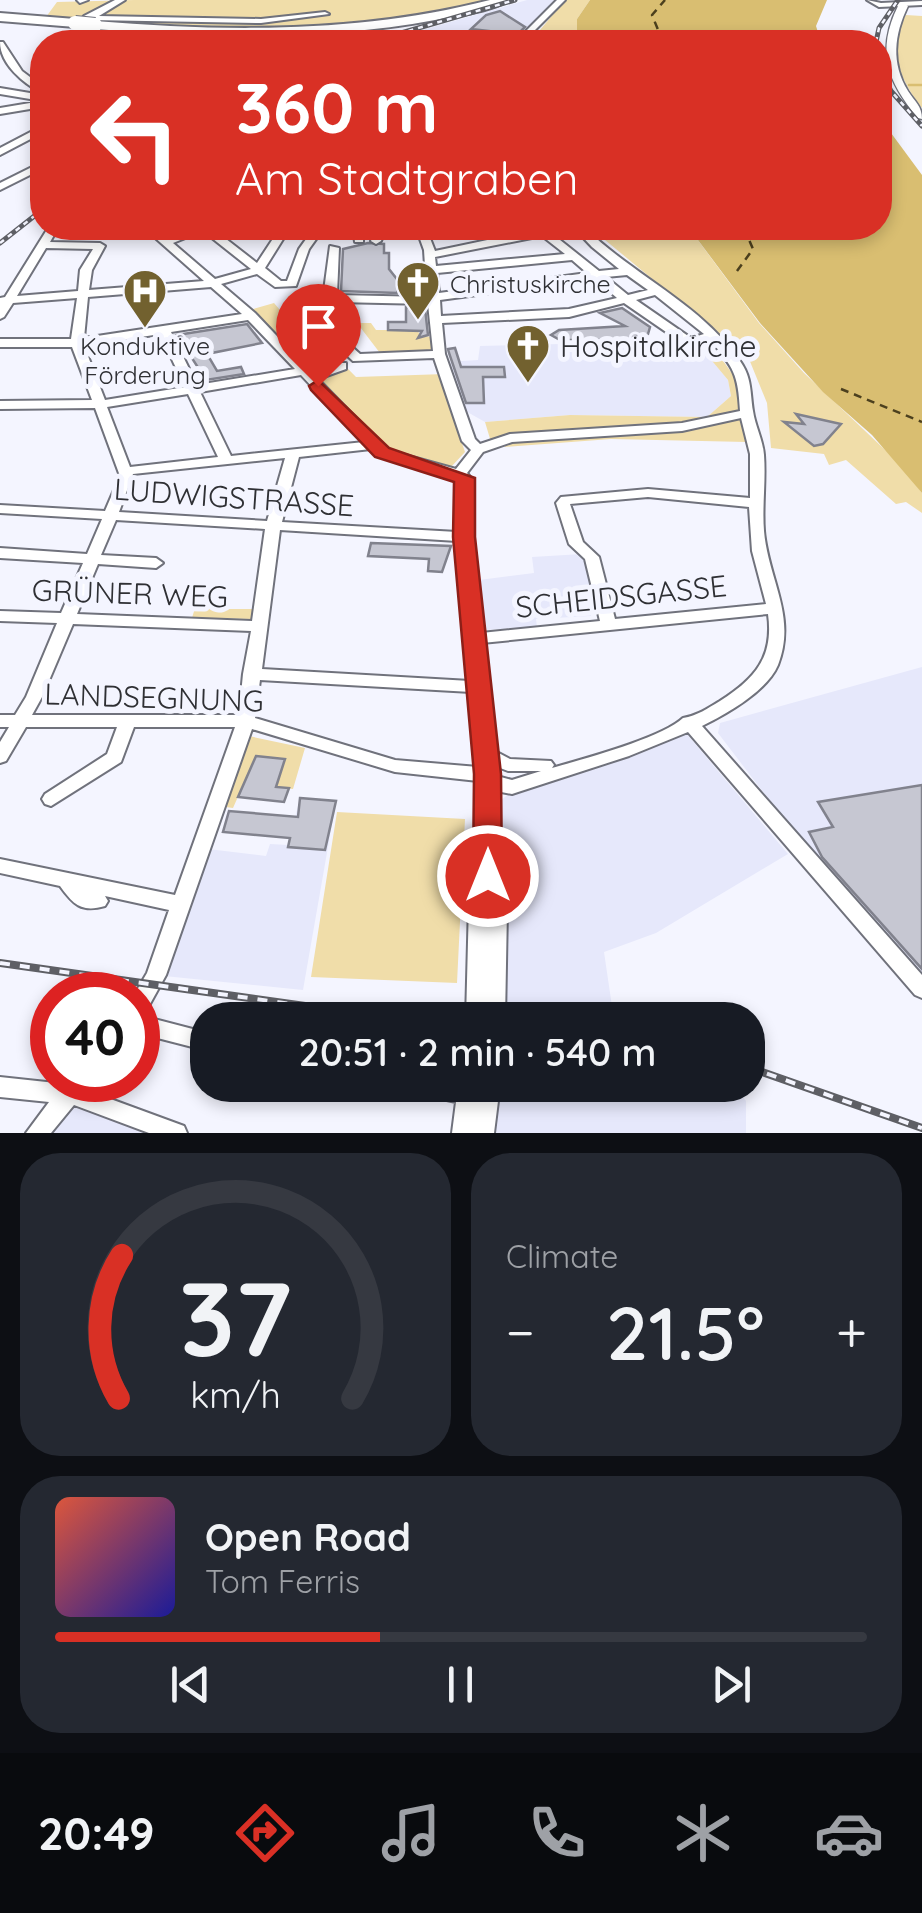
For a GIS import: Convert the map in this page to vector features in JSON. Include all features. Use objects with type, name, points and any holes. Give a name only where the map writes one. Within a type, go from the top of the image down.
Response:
[{"type":"highway","points":[[303,30],[398,20],[495,0]]},
{"type":"highway","points":[[305,30],[400,22],[504,0]]},
{"type":"highway","points":[[7,16],[175,30]]},
{"type":"main road","points":[[892,30],[905,3]]},
{"type":"main road","points":[[892,65],[900,89],[922,116]]},
{"type":"street","points":[[91,30],[83,27],[85,22],[121,0]]},
{"type":"street","points":[[531,30],[560,0]]},
{"type":"street","points":[[872,0],[879,5],[922,2]]},
{"type":"street","points":[[85,22],[261,20],[325,14]]},
{"type":"street","points":[[0,44],[30,84]]},
{"type":"street","points":[[6,74],[19,73]]},
{"type":"street","points":[[0,91],[30,95]]},
{"type":"street","points":[[0,112],[30,100]]},
{"type":"street","points":[[0,152],[30,136]]},
{"type":"street","points":[[0,187],[30,171]]},
{"type":"street","points":[[0,315],[4,300],[46,240]]},
{"type":"street","points":[[164,240],[251,316],[348,414],[372,445],[408,464],[464,478],[464,537],[485,770],[488,876],[497,914],[495,1002]]},
{"type":"street","points":[[167,242],[173,240]]},
{"type":"street","points":[[219,240],[285,285],[310,240]]},
{"type":"street","points":[[4,300],[216,283],[258,270],[277,240]]},
{"type":"street","points":[[304,249],[334,248],[351,240]]},
{"type":"street","points":[[425,240],[438,354],[467,436],[478,449]]},
{"type":"street","points":[[429,255],[501,240]]},
{"type":"street","points":[[558,240],[595,276],[688,342],[711,336]]},
{"type":"street","points":[[488,827],[496,796],[512,787],[680,731],[749,690],[771,664],[778,644],[775,608],[760,550],[756,444],[747,413],[746,379],[711,336],[592,240]]},
{"type":"street","points":[[0,756],[23,720],[127,470],[77,343],[86,270],[100,246],[42,245]]},
{"type":"street","points":[[334,248],[329,298],[334,337]]},
{"type":"street","points":[[430,270],[572,257]]},
{"type":"street","points":[[298,267],[330,268]]},
{"type":"street","points":[[329,298],[400,293],[433,299],[628,271]]},
{"type":"street","points":[[435,320],[559,314],[654,292]]},
{"type":"street","points":[[297,304],[362,360]]},
{"type":"street","points":[[0,343],[77,343],[251,316]]},
{"type":"street","points":[[165,331],[227,461]]},
{"type":"street","points":[[0,406],[101,404],[307,374],[362,360],[438,354]]},
{"type":"street","points":[[459,474],[478,449],[510,438],[682,427],[747,413]]},
{"type":"street","points":[[127,470],[372,445]]},
{"type":"street","points":[[157,972],[245,721],[273,527],[293,453]]},
{"type":"street","points":[[609,625],[601,582],[592,557],[576,544],[563,503],[566,500],[648,493],[756,502]]},
{"type":"street","name":"LUDWIGSTRASSE","points":[[0,509],[464,537]]},
{"type":"street","points":[[0,553],[156,563]]},
{"type":"street","name":"SCHEIDSGASSE","points":[[473,639],[775,608]]},
{"type":"street","name":"GRÜNER WEG","points":[[0,616],[258,626]]},
{"type":"street","points":[[251,674],[476,687]]},
{"type":"street","name":"LANDSEGNUNG","points":[[0,721],[245,721],[395,766],[485,770]]},
{"type":"street","points":[[51,799],[115,758],[127,722]]},
{"type":"street","points":[[690,722],[922,989]]},
{"type":"street","points":[[485,770],[508,777],[690,722]]},
{"type":"street","points":[[485,770],[512,787]]},
{"type":"street","points":[[477,1002],[485,770]]},
{"type":"street","points":[[0,866],[178,904]]},
{"type":"street","points":[[66,880],[80,898],[98,902]]},
{"type":"street","points":[[160,1030],[190,1037]]},
{"type":"street","points":[[0,1087],[30,1087]]},
{"type":"street","points":[[36,1133],[62,1102]]},
{"type":"street","points":[[108,1102],[176,1133]]},
{"type":"street","points":[[463,1133],[475,1102]]},
{"type":"street","points":[[480,1102],[484,1133]]},
{"type":"shaded area","points":[[486,0],[431,12],[322,24],[212,26],[46,17],[57,2]]},
{"type":"shaded area","points":[[527,0],[556,0],[532,30],[422,30]]},
{"type":"shaded area","points":[[565,0],[590,0],[577,19],[577,30],[540,30]]},
{"type":"shaded area","points":[[590,0],[827,0],[817,30],[577,30],[577,19]]},
{"type":"shaded area","points":[[906,15],[922,16],[922,108],[898,63],[897,39]]},
{"type":"shaded area","points":[[892,134],[922,175],[922,493],[872,435],[823,392],[760,323],[698,240],[892,240]]},
{"type":"shaded area","points":[[605,240],[698,240],[759,323],[804,373],[902,466],[922,493],[922,513],[906,502],[896,504],[846,460],[829,465],[824,454],[771,448],[767,403],[749,359]]},
{"type":"shaded area","points":[[274,303],[280,310],[289,309],[356,377],[445,374],[465,452],[452,466],[406,457],[383,445],[250,310]]},
{"type":"shaded area","points":[[357,323],[371,323],[376,330],[417,330],[421,336],[435,337],[436,352],[383,357]]},
{"type":"shaded area","points":[[708,340],[739,383],[747,442],[611,439],[505,447],[500,439],[491,442],[485,422],[570,415],[707,417],[731,396],[728,380],[697,343]]},
{"type":"shaded area","points":[[697,343],[728,380],[731,396],[707,417],[570,415],[485,422],[462,409],[447,362],[478,360],[480,346]]},
{"type":"shaded area","points":[[582,554],[598,604],[589,604],[591,616],[536,619],[537,627],[485,630],[479,580],[534,573],[532,557]]},
{"type":"shaded area","points":[[200,591],[225,593],[223,609],[254,609],[253,619],[192,618]]},
{"type":"shaded area","points":[[922,667],[922,978],[812,856],[718,733],[720,723]]},
{"type":"shaded area","points":[[686,733],[788,854],[656,933],[604,952],[611,1002],[499,1002],[499,802],[512,791]]},
{"type":"shaded area","points":[[244,735],[305,748],[293,789],[276,787],[285,759],[256,756],[233,808],[218,806]]},
{"type":"shaded area","points":[[300,798],[336,801],[303,990],[164,976],[208,849],[266,856],[270,844],[288,845]]},
{"type":"shaded area","points":[[337,812],[465,819],[457,983],[311,977]]},
{"type":"shaded area","points":[[58,1102],[66,1102],[155,1133],[32,1133]]},
{"type":"shaded area","points":[[493,1102],[746,1102],[746,1133],[491,1133]]},
{"type":"building","points":[[500,11],[525,27],[471,29],[486,15]]},
{"type":"building","points":[[384,244],[384,253],[389,253],[389,269],[400,283],[397,293],[341,291],[343,249]]},
{"type":"building","name":"Christuskirche","points":[[406,307],[425,308],[428,335],[418,338],[422,331],[388,330],[388,322],[406,322]]},
{"type":"building","points":[[622,308],[650,327],[648,334],[625,340],[560,340],[551,335],[559,330],[625,326],[600,313]]},
{"type":"building","points":[[247,324],[262,343],[207,354],[217,371],[241,367],[244,374],[206,380],[177,335]]},
{"type":"building","points":[[455,348],[461,367],[504,367],[505,377],[483,377],[484,403],[466,403],[448,349]]},
{"type":"building","points":[[796,414],[841,424],[823,444],[814,446],[784,422],[804,424]]},
{"type":"building","points":[[371,543],[451,546],[442,572],[428,571],[429,559],[368,556]]},
{"type":"building","points":[[256,756],[285,759],[276,787],[289,788],[284,802],[238,797]]},
{"type":"building","points":[[922,785],[922,969],[822,857],[809,832],[833,827],[818,802]]},
{"type":"building","points":[[300,798],[336,801],[325,850],[288,847],[290,838],[223,832],[229,811],[298,817]]},
{"type":"waterway","points":[[909,85],[922,85]]},
{"type":"ferry route","points":[[658,30],[652,15],[665,0]]},
{"type":"ferry route","points":[[737,271],[753,249],[749,240]]},
{"type":"ferry route","points":[[841,389],[922,422]]},
{"type":"railway","points":[[411,30],[515,0]]},
{"type":"railway","points":[[879,30],[898,0]]},
{"type":"railway","points":[[892,92],[922,126]]},
{"type":"railway","points":[[0,243],[30,219]]},
{"type":"railway","points":[[0,963],[277,1002]]},
{"type":"railway","points":[[765,1073],[922,1128]]},
{"type":"place","name":"Christuskirche","points":[[418,321]]},
{"type":"place","name":"Konduktive Förderung","points":[[145,329]]},
{"type":"place","name":"Hospitalkirche","points":[[528,384]]},
{"type":"route","points":[[318,386],[382,453],[464,478],[464,537],[480,730],[488,774],[488,876]]}]
